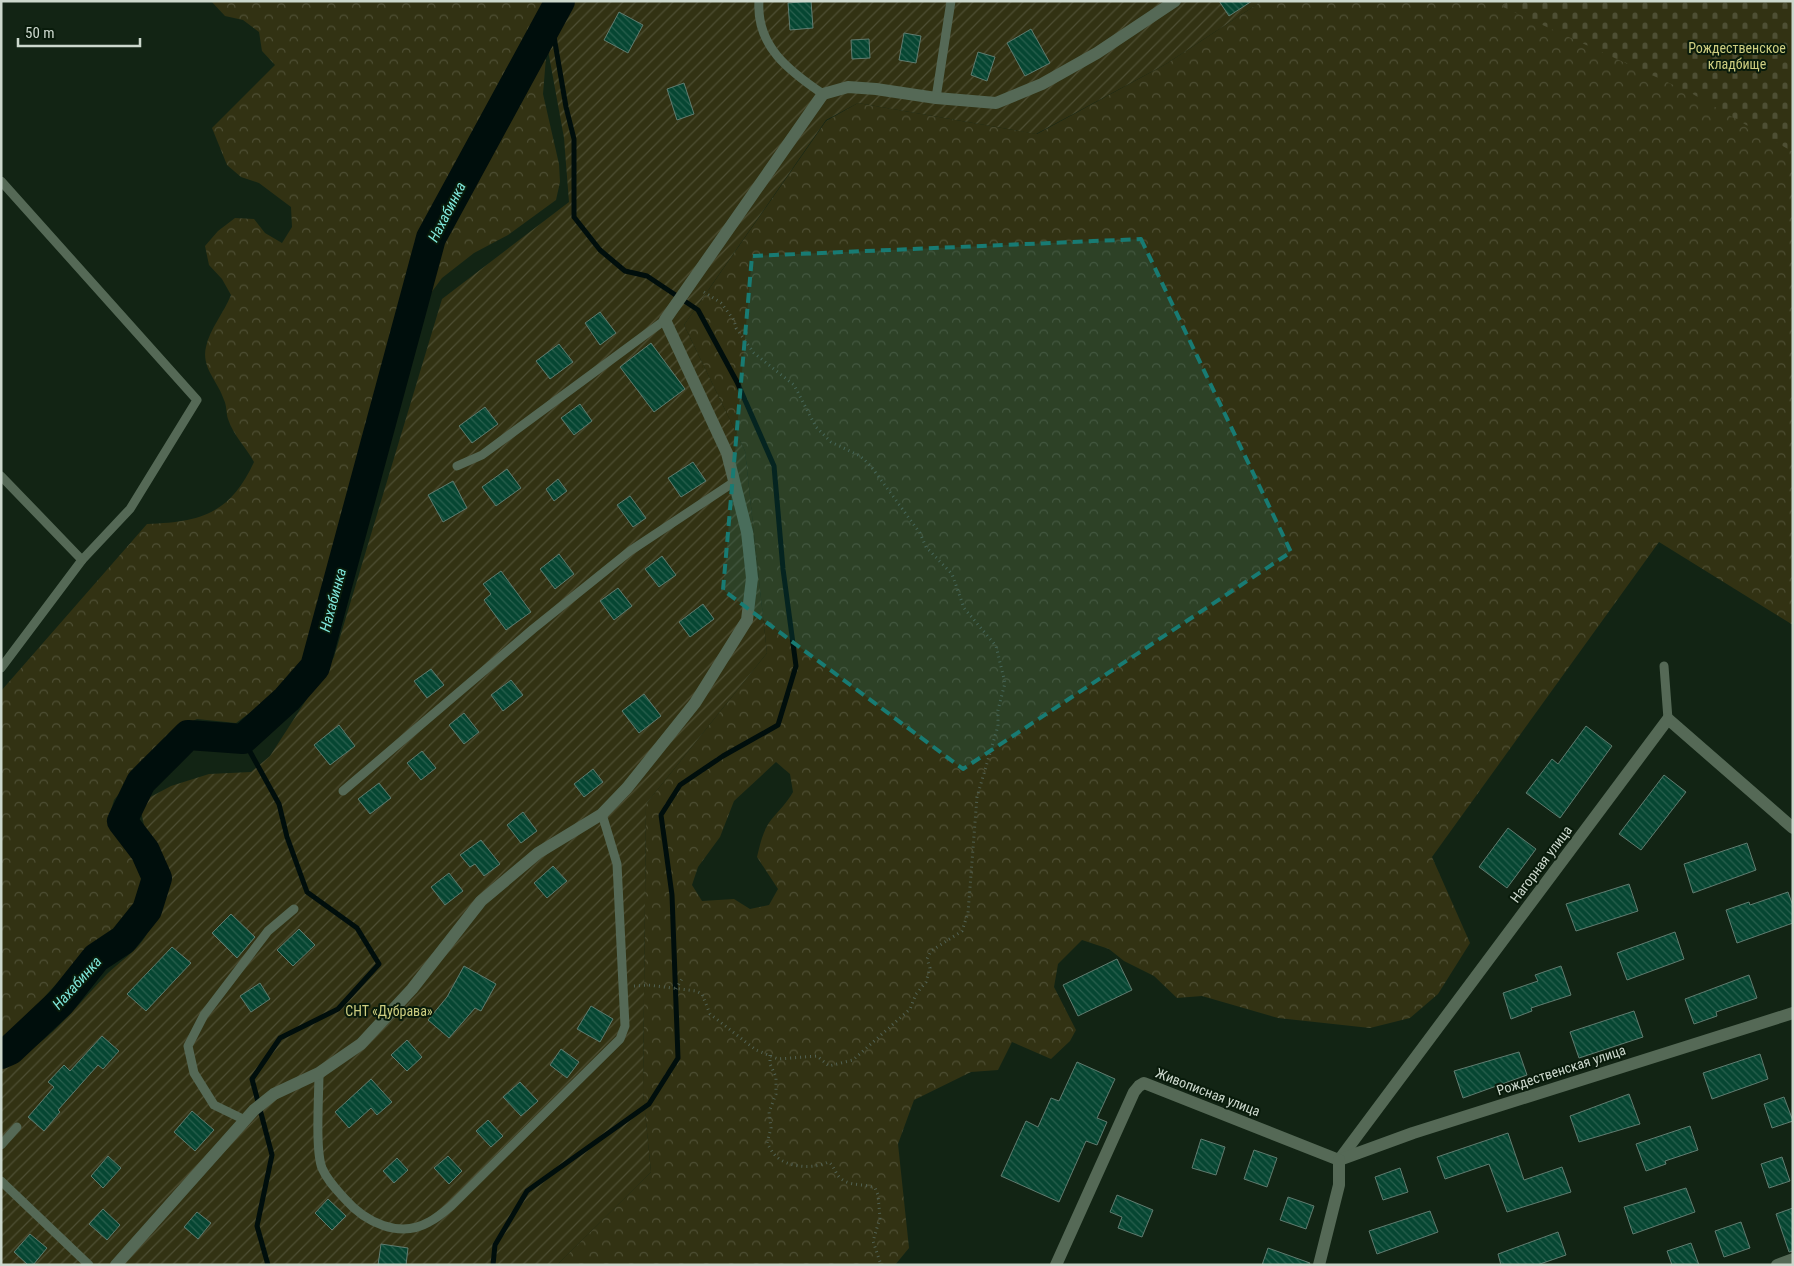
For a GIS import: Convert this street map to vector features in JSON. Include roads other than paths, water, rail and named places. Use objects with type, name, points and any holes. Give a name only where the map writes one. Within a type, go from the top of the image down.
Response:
[{"type":"street","points":[[116,1265],[254,1110],[274,1094],[319,1073],[361,1044],[412,989],[481,901],[538,853],[602,814],[627,788],[695,703],[747,620],[752,578],[747,532],[727,453],[665,320],[676,308],[823,94],[848,87],[996,103],[1042,84],[1097,53],[1175,1]]},
{"type":"street","points":[[1668,719],[1793,828]]},
{"type":"street","name":"Нагорная улица","points":[[1339,1160],[1668,719]]},
{"type":"street","name":"Рождественская улица","points":[[1339,1160],[1431,1128],[1793,1013]]},
{"type":"street","name":"Живописная улица","points":[[1056,1265],[1134,1092],[1144,1083],[1339,1160]]},
{"type":"street","points":[[1319,1265],[1339,1184],[1339,1160]]},
{"type":"street","points":[[1777,1265],[1793,1259]]},
{"type":"lane","points":[[759,1],[762,33],[775,53],[798,77],[823,94]]},
{"type":"lane","points":[[936,98],[951,1]]},
{"type":"lane","points":[[1,181],[197,400],[130,509],[82,560],[1,668]]},
{"type":"lane","points":[[457,466],[482,455],[665,320]]},
{"type":"lane","points":[[1,476],[82,560]]},
{"type":"lane","points":[[343,791],[533,629],[630,551],[734,482]]},
{"type":"lane","points":[[1664,666],[1668,719]]},
{"type":"lane","points":[[319,1073],[318,1127],[322,1167],[332,1184],[348,1202],[368,1220],[390,1228],[408,1229],[428,1223],[451,1206],[620,1039],[625,1026],[617,864],[602,814]]},
{"type":"lane","points":[[245,1120],[214,1105],[194,1073],[188,1046],[204,1015],[268,931],[294,909]]},
{"type":"lane","points":[[1,1145],[17,1127]]},
{"type":"lane","points":[[1,1181],[90,1265]]},
{"type":"waterway","name":"Нахабинка","points":[[1,1054],[10,1050],[61,1002],[96,958],[123,940],[147,910],[157,878],[145,851],[122,821],[141,782],[188,735],[243,739],[287,699],[315,667],[431,238],[560,1]]},
{"type":"waterway","points":[[493,1265],[495,1245],[527,1191],[649,1104],[678,1058],[672,895],[661,815],[680,785],[723,756],[778,725],[796,666],[783,569],[774,466],[737,382],[698,310],[647,276],[625,271],[600,250],[574,217],[574,139],[566,107],[551,19]]},
{"type":"waterway","points":[[243,739],[279,804],[287,837],[307,892],[357,928],[379,964],[338,1009],[280,1038],[252,1079],[272,1155],[257,1226],[268,1265]]},
{"type":"park label","name":"Рождественское кладбище","points":[[1737,56]]},
{"type":"park label","name":"СНТ «Дубрава»","points":[[389,1011]]}]
